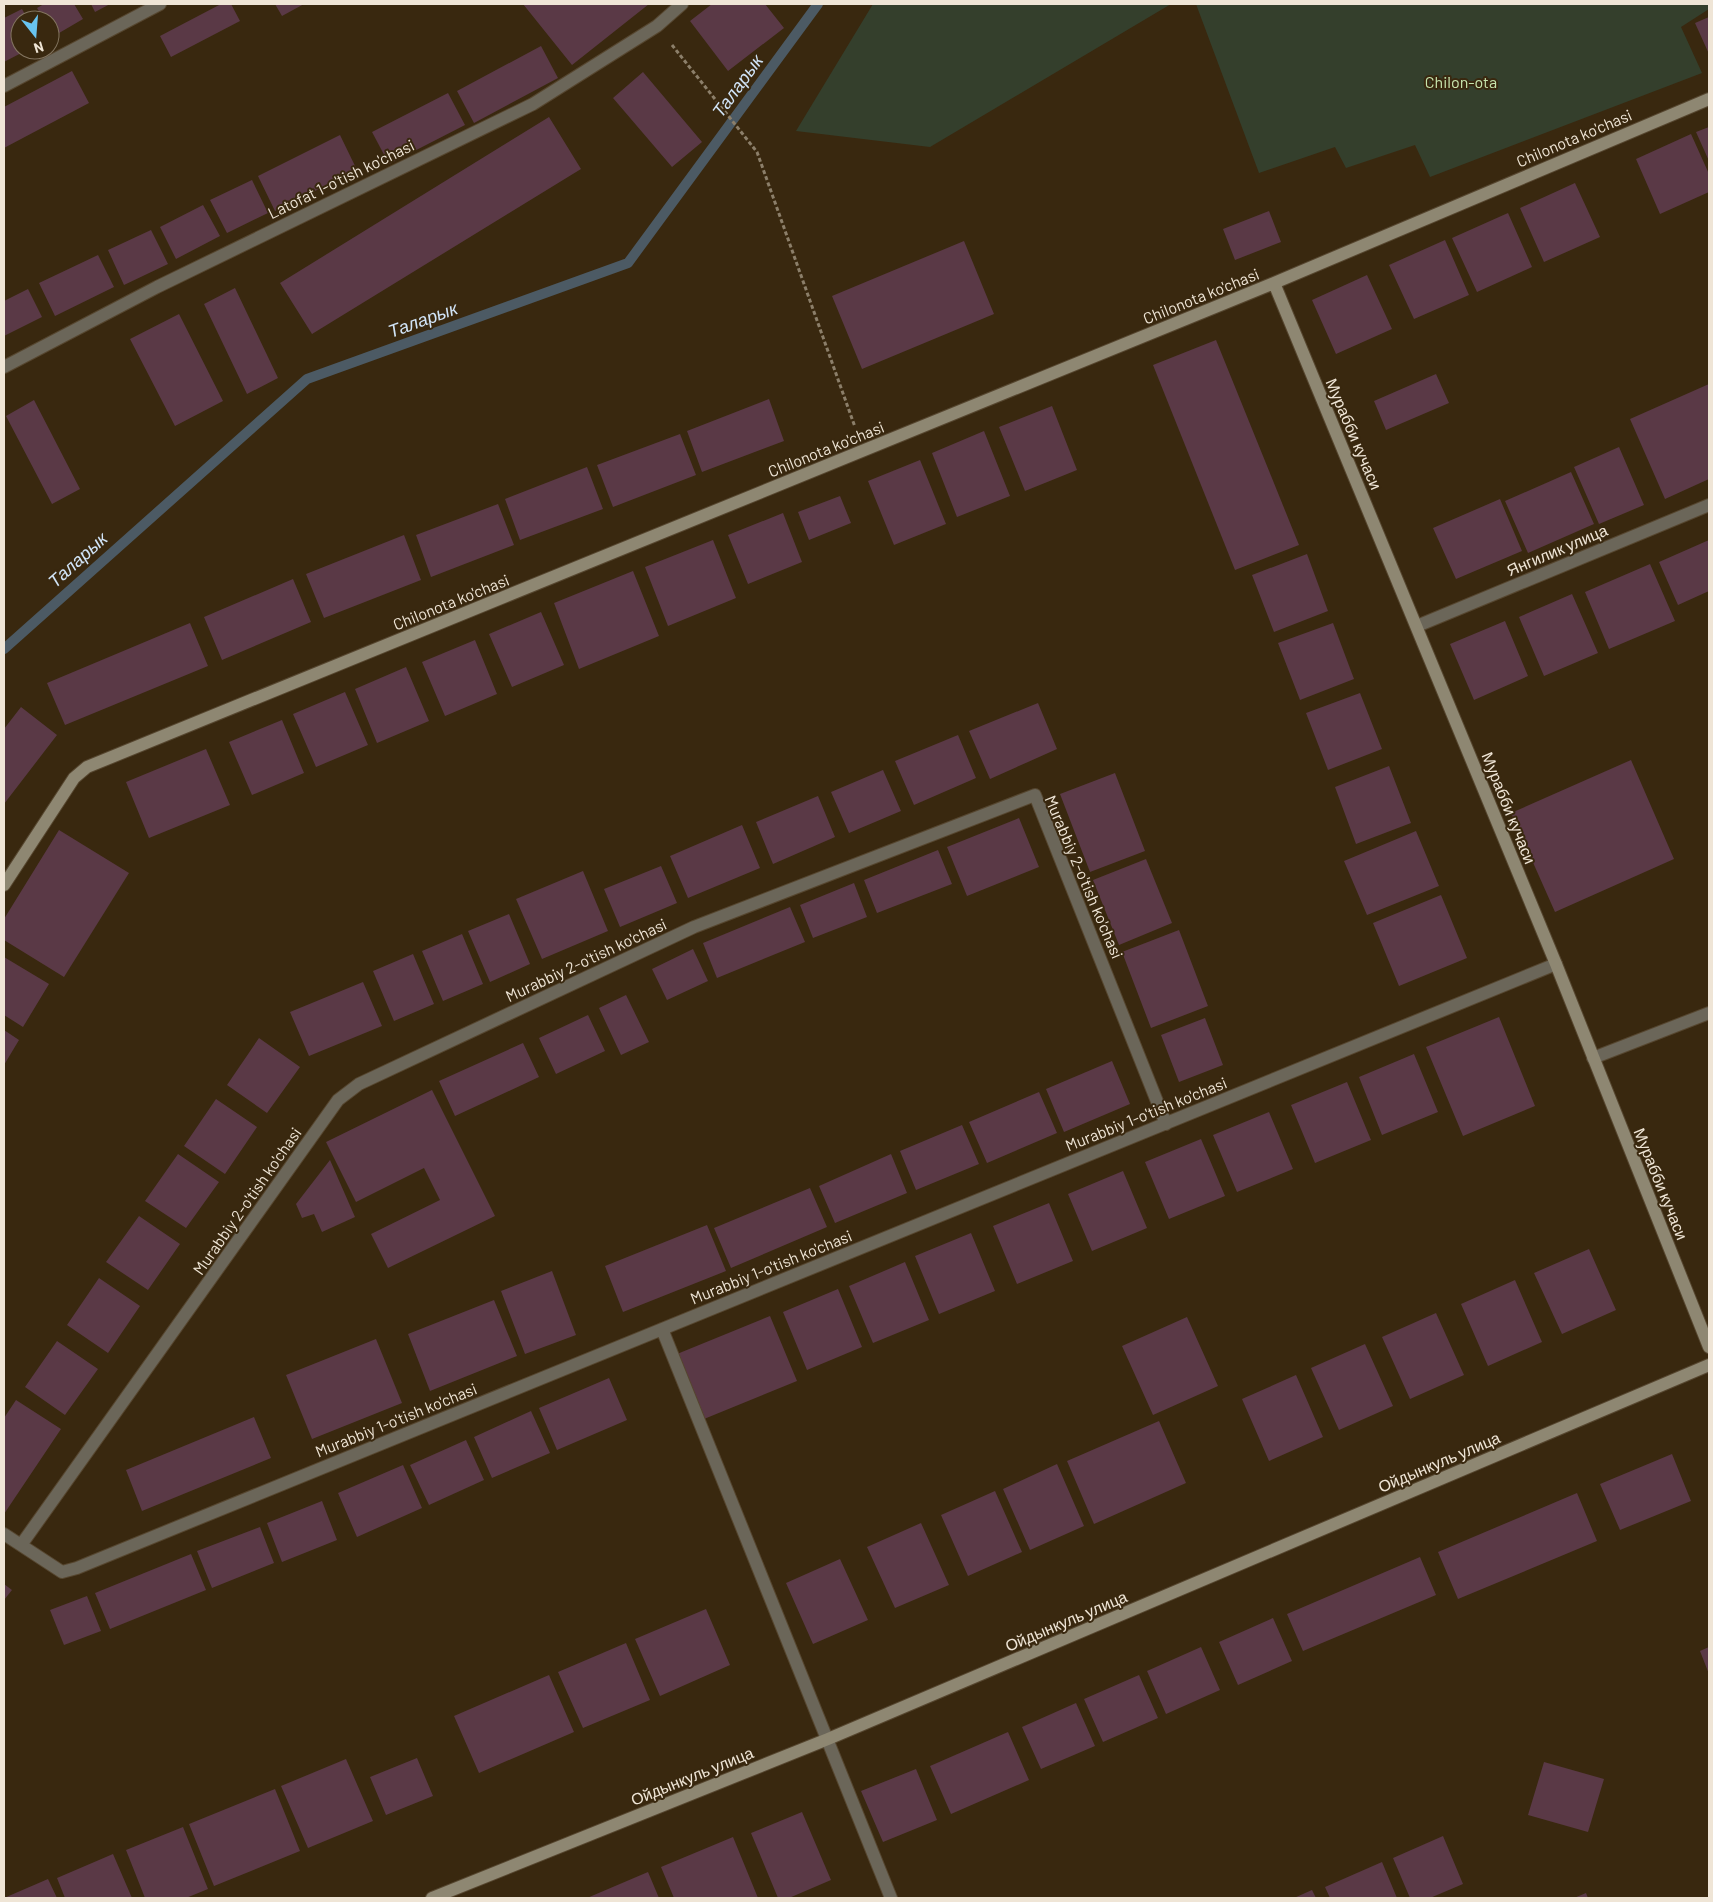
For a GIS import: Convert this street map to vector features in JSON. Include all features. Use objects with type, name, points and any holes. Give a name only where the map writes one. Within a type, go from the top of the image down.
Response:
[{"type":"street","points":[[4,86],[160,4]]},
{"type":"street","name":"Latofat 1-o'tish ko'chasi","points":[[4,367],[158,287],[533,104],[657,26],[682,4]]},
{"type":"street","name":"Chilonota ko'chasi","points":[[4,885],[74,778],[79,772],[88,767],[1274,283],[1709,99]]},
{"type":"street","name":"Мурабби кучаси","points":[[1274,283],[1556,964],[1709,1347]]},
{"type":"street","name":"Янгилик улица","points":[[1417,626],[1709,505]]},
{"type":"street","name":"Murabbiy 2-o'tish ko'chasi","points":[[21,1545],[333,1108],[347,1092],[358,1084],[694,927],[1035,795],[1166,1124]]},
{"type":"street","name":"Murabbiy 1-o'tish ko'chasi","points":[[4,1534],[62,1572],[77,1568],[1556,964]]},
{"type":"street","points":[[1593,1058],[1709,1013]]},
{"type":"street","points":[[662,1329],[891,1898]]},
{"type":"street","name":"Ойдынкуль улица","points":[[432,1898],[828,1739],[1709,1365]]},
{"type":"path","points":[[657,26],[758,152],[863,451]]},
{"type":"green space","points":[[873,4],[1171,4],[930,147],[796,131]]},
{"type":"green space","name":"Chilon-ota","points":[[1196,4],[1709,4],[1709,9],[1681,27],[1702,73],[1430,177],[1415,145],[1346,168],[1335,147],[1259,173]]},
{"type":"building","points":[[44,4],[74,4],[83,19],[60,32],[60,10],[38,10],[37,8]]},
{"type":"building","points":[[91,4],[110,4],[95,12]]},
{"type":"building","points":[[221,4],[231,4],[240,21],[171,57],[160,36]]},
{"type":"building","points":[[275,4],[304,4],[282,16]]},
{"type":"building","points":[[523,4],[649,4],[572,65]]},
{"type":"building","points":[[712,4],[765,4],[784,28],[728,71],[690,21]]},
{"type":"building","points":[[10,15],[10,59],[4,62],[4,18]]},
{"type":"building","points":[[1709,17],[1709,54],[1695,23]]},
{"type":"building","points":[[541,46],[558,78],[474,123],[457,91]]},
{"type":"building","points":[[72,71],[89,103],[4,148],[4,107]]},
{"type":"building","points":[[643,72],[702,142],[672,167],[613,98]]},
{"type":"building","points":[[448,93],[465,125],[389,164],[372,132]]},
{"type":"building","points":[[549,117],[581,169],[312,334],[280,283]]},
{"type":"building","points":[[1709,127],[1709,161],[1696,132]]},
{"type":"building","points":[[1691,134],[1709,174],[1709,192],[1660,214],[1636,159]]},
{"type":"building","points":[[340,135],[357,170],[275,211],[258,176]]},
{"type":"building","points":[[252,180],[268,213],[227,233],[210,200]]},
{"type":"building","points":[[1575,183],[1600,237],[1544,262],[1520,208]]},
{"type":"building","points":[[203,205],[220,236],[176,259],[160,227]]},
{"type":"building","points":[[1269,211],[1281,242],[1235,260],[1223,229]]},
{"type":"building","points":[[1508,213],[1532,267],[1477,292],[1452,238]]},
{"type":"building","points":[[151,230],[168,264],[124,285],[108,250]]},
{"type":"building","points":[[1445,240],[1469,295],[1414,319],[1389,265]]},
{"type":"building","points":[[964,241],[994,314],[862,369],[832,296]]},
{"type":"building","points":[[98,255],[114,287],[55,316],[39,283]]},
{"type":"building","points":[[1367,275],[1392,329],[1336,354],[1312,300]]},
{"type":"building","points":[[235,288],[278,378],[247,394],[204,304]]},
{"type":"building","points":[[28,289],[42,317],[4,336],[4,301]]},
{"type":"building","points":[[179,314],[223,401],[175,426],[130,339]]},
{"type":"building","points":[[1216,340],[1299,545],[1235,570],[1153,365]]},
{"type":"building","points":[[1436,374],[1449,403],[1386,430],[1374,401]]},
{"type":"building","points":[[1709,384],[1709,479],[1665,499],[1630,419]]},
{"type":"building","points":[[769,399],[784,441],[702,472],[687,431]]},
{"type":"building","points":[[34,400],[80,489],[52,504],[6,416]]},
{"type":"building","points":[[1052,406],[1077,470],[1025,491],[999,427]]},
{"type":"building","points":[[984,431],[1010,496],[957,517],[932,453]]},
{"type":"building","points":[[680,434],[696,475],[613,507],[597,465]]},
{"type":"building","points":[[1619,447],[1644,505],[1599,524],[1574,467]]},
{"type":"building","points":[[920,460],[946,524],[894,545],[868,481]]},
{"type":"building","points":[[587,467],[603,509],[520,540],[505,499]]},
{"type":"building","points":[[1571,472],[1594,524],[1528,553],[1505,501]]},
{"type":"building","points":[[840,496],[851,523],[809,540],[798,512]]},
{"type":"building","points":[[1500,499],[1522,551],[1456,579],[1433,528]]},
{"type":"building","points":[[498,504],[514,545],[431,577],[416,535]]},
{"type":"building","points":[[783,513],[802,562],[748,584],[728,535]]},
{"type":"building","points":[[404,535],[421,580],[324,618],[306,574]]},
{"type":"building","points":[[713,540],[736,598],[668,626],[645,567]]},
{"type":"building","points":[[1709,540],[1709,591],[1678,605],[1659,562]]},
{"type":"building","points":[[1307,554],[1328,611],[1274,632],[1252,575]]},
{"type":"building","points":[[1650,564],[1675,621],[1609,649],[1585,592]]},
{"type":"building","points":[[633,571],[659,636],[579,669],[554,603]]},
{"type":"building","points":[[293,579],[311,622],[222,660],[204,617]]},
{"type":"building","points":[[1572,594],[1598,653],[1544,676],[1519,617]]},
{"type":"building","points":[[541,612],[564,665],[512,687],[489,634]]},
{"type":"building","points":[[1505,621],[1528,676],[1474,700],[1450,644]]},
{"type":"building","points":[[190,623],[208,666],[65,725],[47,683]]},
{"type":"building","points":[[1333,623],[1354,679],[1300,700],[1278,643]]},
{"type":"building","points":[[475,640],[497,694],[445,716],[422,662]]},
{"type":"building","points":[[406,667],[429,721],[377,743],[355,689]]},
{"type":"building","points":[[345,692],[368,745],[316,767],[293,714]]},
{"type":"building","points":[[1360,693],[1382,749],[1328,770],[1306,713]]},
{"type":"building","points":[[1038,703],[1057,749],[990,779],[969,731]]},
{"type":"building","points":[[21,707],[57,735],[4,804],[4,729]]},
{"type":"building","points":[[282,720],[304,773],[252,795],[229,742]]},
{"type":"building","points":[[958,735],[976,778],[914,805],[895,761]]},
{"type":"building","points":[[206,749],[230,805],[149,838],[126,782]]},
{"type":"building","points":[[1631,760],[1674,859],[1555,912],[1511,813]]},
{"type":"building","points":[[1389,766],[1411,823],[1356,844],[1335,787]]},
{"type":"building","points":[[883,770],[901,811],[849,833],[831,792]]},
{"type":"building","points":[[1115,773],[1145,851],[1090,872],[1060,794]]},
{"type":"building","points":[[818,796],[835,837],[773,864],[756,822]]},
{"type":"building","points":[[1019,818],[1039,867],[967,896],[947,847]]},
{"type":"building","points":[[742,825],[760,868],[688,898],[670,856]]},
{"type":"building","points":[[59,830],[129,873],[64,977],[4,940],[4,919]]},
{"type":"building","points":[[1416,831],[1439,886],[1367,915],[1344,861]]},
{"type":"building","points":[[938,850],[952,884],[877,913],[864,880]]},
{"type":"building","points":[[1146,859],[1172,923],[1119,945],[1093,880]]},
{"type":"building","points":[[661,866],[677,903],[620,927],[604,889]]},
{"type":"building","points":[[583,871],[608,931],[542,959],[516,899]]},
{"type":"building","points":[[854,883],[867,917],[813,938],[800,905]]},
{"type":"building","points":[[1441,895],[1467,958],[1399,986],[1373,923]]},
{"type":"building","points":[[790,907],[805,942],[717,978],[703,943]]},
{"type":"building","points":[[509,914],[530,964],[490,982],[468,931]]},
{"type":"building","points":[[1179,930],[1208,1006],[1151,1028],[1122,952]]},
{"type":"building","points":[[462,934],[483,984],[443,1001],[422,951]]},
{"type":"building","points":[[693,949],[708,981],[667,1000],[652,969]]},
{"type":"building","points":[[413,954],[434,1004],[394,1021],[373,971]]},
{"type":"building","points":[[4,957],[49,984],[23,1027],[4,1015]]},
{"type":"building","points":[[363,982],[382,1026],[309,1056],[290,1012]]},
{"type":"building","points":[[626,995],[649,1042],[621,1055],[599,1008]]},
{"type":"building","points":[[588,1015],[605,1051],[556,1074],[539,1038]]},
{"type":"building","points":[[1499,1017],[1535,1106],[1463,1136],[1426,1047]]},
{"type":"building","points":[[1205,1018],[1223,1065],[1179,1082],[1161,1035]]},
{"type":"building","points":[[4,1030],[19,1040],[4,1065]]},
{"type":"building","points":[[259,1038],[300,1067],[267,1113],[227,1085]]},
{"type":"building","points":[[523,1043],[539,1077],[455,1116],[439,1081]]},
{"type":"building","points":[[1414,1054],[1438,1112],[1382,1135],[1359,1077]]},
{"type":"building","points":[[1112,1061],[1130,1104],[1064,1132],[1046,1089]]},
{"type":"building","points":[[1347,1082],[1371,1140],[1315,1163],[1291,1105]]},
{"type":"building","points":[[432,1090],[495,1216],[388,1268],[371,1234],[440,1200],[424,1168],[356,1202],[326,1142]]},
{"type":"building","points":[[1039,1092],[1057,1133],[987,1163],[969,1122]]},
{"type":"building","points":[[216,1099],[257,1127],[225,1174],[184,1146]]},
{"type":"building","points":[[1269,1112],[1293,1169],[1237,1192],[1213,1135]]},
{"type":"building","points":[[962,1125],[979,1164],[916,1190],[900,1151]]},
{"type":"building","points":[[1201,1139],[1225,1196],[1169,1219],[1145,1162]]},
{"type":"building","points":[[178,1154],[219,1182],[186,1228],[145,1201]]},
{"type":"building","points":[[891,1154],[907,1193],[835,1223],[819,1186]]},
{"type":"building","points":[[330,1160],[355,1217],[322,1232],[314,1214],[302,1218],[296,1204]]},
{"type":"building","points":[[1123,1171],[1147,1228],[1092,1251],[1068,1194]]},
{"type":"building","points":[[810,1188],[827,1227],[731,1268],[714,1228]]},
{"type":"building","points":[[1049,1203],[1073,1261],[1017,1284],[993,1226]]},
{"type":"building","points":[[139,1216],[180,1244],[148,1290],[106,1262]]},
{"type":"building","points":[[707,1225],[726,1271],[623,1312],[605,1266]]},
{"type":"building","points":[[971,1233],[995,1291],[939,1314],[915,1256]]},
{"type":"building","points":[[1589,1249],[1616,1310],[1562,1334],[1534,1273]]},
{"type":"building","points":[[905,1262],[929,1320],[873,1343],[849,1286]]},
{"type":"building","points":[[552,1271],[576,1335],[525,1354],[501,1291]]},
{"type":"building","points":[[99,1278],[140,1306],[108,1353],[67,1325]]},
{"type":"building","points":[[1515,1280],[1542,1342],[1488,1366],[1461,1304]]},
{"type":"building","points":[[838,1289],[862,1347],[807,1370],[783,1312]]},
{"type":"building","points":[[494,1300],[517,1356],[430,1391],[408,1334]]},
{"type":"building","points":[[1436,1313],[1464,1375],[1410,1399],[1382,1337]]},
{"type":"building","points":[[770,1316],[797,1381],[704,1419],[677,1354]]},
{"type":"building","points":[[1187,1317],[1218,1386],[1153,1415],[1122,1346]]},
{"type":"building","points":[[376,1339],[402,1403],[312,1439],[286,1375]]},
{"type":"building","points":[[57,1341],[98,1369],[65,1415],[25,1387]]},
{"type":"building","points":[[1365,1344],[1393,1406],[1339,1430],[1311,1368]]},
{"type":"building","points":[[1296,1375],[1323,1437],[1269,1461],[1242,1399]]},
{"type":"building","points":[[609,1378],[627,1420],[557,1450],[539,1408]]},
{"type":"building","points":[[16,1400],[61,1429],[4,1514],[4,1418]]},
{"type":"building","points":[[531,1411],[550,1453],[492,1478],[474,1437]]},
{"type":"building","points":[[254,1417],[271,1458],[142,1511],[126,1470]]},
{"type":"building","points":[[1159,1421],[1186,1483],[1094,1524],[1067,1461]]},
{"type":"building","points":[[466,1440],[484,1480],[429,1505],[410,1465]]},
{"type":"building","points":[[1672,1454],[1691,1501],[1620,1530],[1600,1484]]},
{"type":"building","points":[[1057,1464],[1084,1526],[1030,1550],[1003,1489]]},
{"type":"building","points":[[403,1465],[422,1508],[357,1537],[338,1493]]},
{"type":"building","points":[[995,1491],[1022,1552],[968,1576],[941,1515]]},
{"type":"building","points":[[1577,1493],[1597,1541],[1458,1599],[1438,1552]]},
{"type":"building","points":[[322,1501],[337,1540],[282,1562],[267,1523]]},
{"type":"building","points":[[921,1523],[949,1585],[895,1608],[867,1547]]},
{"type":"building","points":[[260,1527],[274,1563],[212,1588],[197,1551]]},
{"type":"building","points":[[191,1554],[206,1590],[110,1629],[95,1593]]},
{"type":"building","points":[[1420,1557],[1436,1595],[1303,1651],[1287,1614]]},
{"type":"building","points":[[840,1559],[868,1620],[813,1644],[786,1583]]},
{"type":"building","points":[[4,1584],[12,1590],[4,1600]]},
{"type":"building","points":[[87,1596],[101,1631],[64,1645],[50,1610]]},
{"type":"building","points":[[706,1609],[730,1665],[660,1696],[635,1639]]},
{"type":"building","points":[[1273,1618],[1292,1661],[1238,1685],[1219,1642]]},
{"type":"building","points":[[626,1643],[650,1700],[583,1728],[558,1672]]},
{"type":"building","points":[[1201,1647],[1220,1690],[1166,1714],[1147,1671]]},
{"type":"building","points":[[1709,1647],[1709,1674],[1700,1651]]},
{"type":"building","points":[[549,1675],[574,1732],[479,1773],[454,1716]]},
{"type":"building","points":[[1139,1675],[1158,1718],[1103,1742],[1084,1699]]},
{"type":"building","points":[[1076,1703],[1095,1746],[1041,1769],[1022,1727]]},
{"type":"building","points":[[1008,1732],[1029,1780],[951,1814],[930,1766]]},
{"type":"building","points":[[417,1758],[433,1796],[386,1815],[370,1777]]},
{"type":"building","points":[[346,1759],[373,1821],[308,1848],[281,1786]]},
{"type":"building","points":[[1544,1762],[1604,1779],[1588,1832],[1528,1815]]},
{"type":"building","points":[[916,1769],[937,1820],[883,1842],[861,1791]]},
{"type":"building","points":[[275,1789],[300,1851],[214,1886],[189,1824]]},
{"type":"building","points":[[802,1812],[831,1880],[789,1898],[778,1898],[751,1833]]},
{"type":"building","points":[[183,1827],[208,1889],[186,1898],[145,1898],[126,1850]]},
{"type":"building","points":[[1443,1836],[1463,1884],[1430,1898],[1410,1898],[1393,1858]]},
{"type":"building","points":[[733,1837],[758,1898],[674,1898],[661,1867]]},
{"type":"building","points":[[113,1854],[132,1898],[65,1898],[57,1878]]},
{"type":"building","points":[[1382,1862],[1397,1898],[1330,1898],[1325,1887]]},
{"type":"building","points":[[648,1872],[659,1898],[587,1898]]},
{"type":"building","points":[[48,1879],[57,1898],[4,1898]]},
{"type":"building","points":[[1312,1890],[1316,1898],[1294,1898]]},
{"type":"building","points":[[1586,1893],[1588,1898],[1574,1898]]},
{"type":"waterway","name":"Таларык","points":[[4,649],[307,379],[628,263],[818,4]]}]
